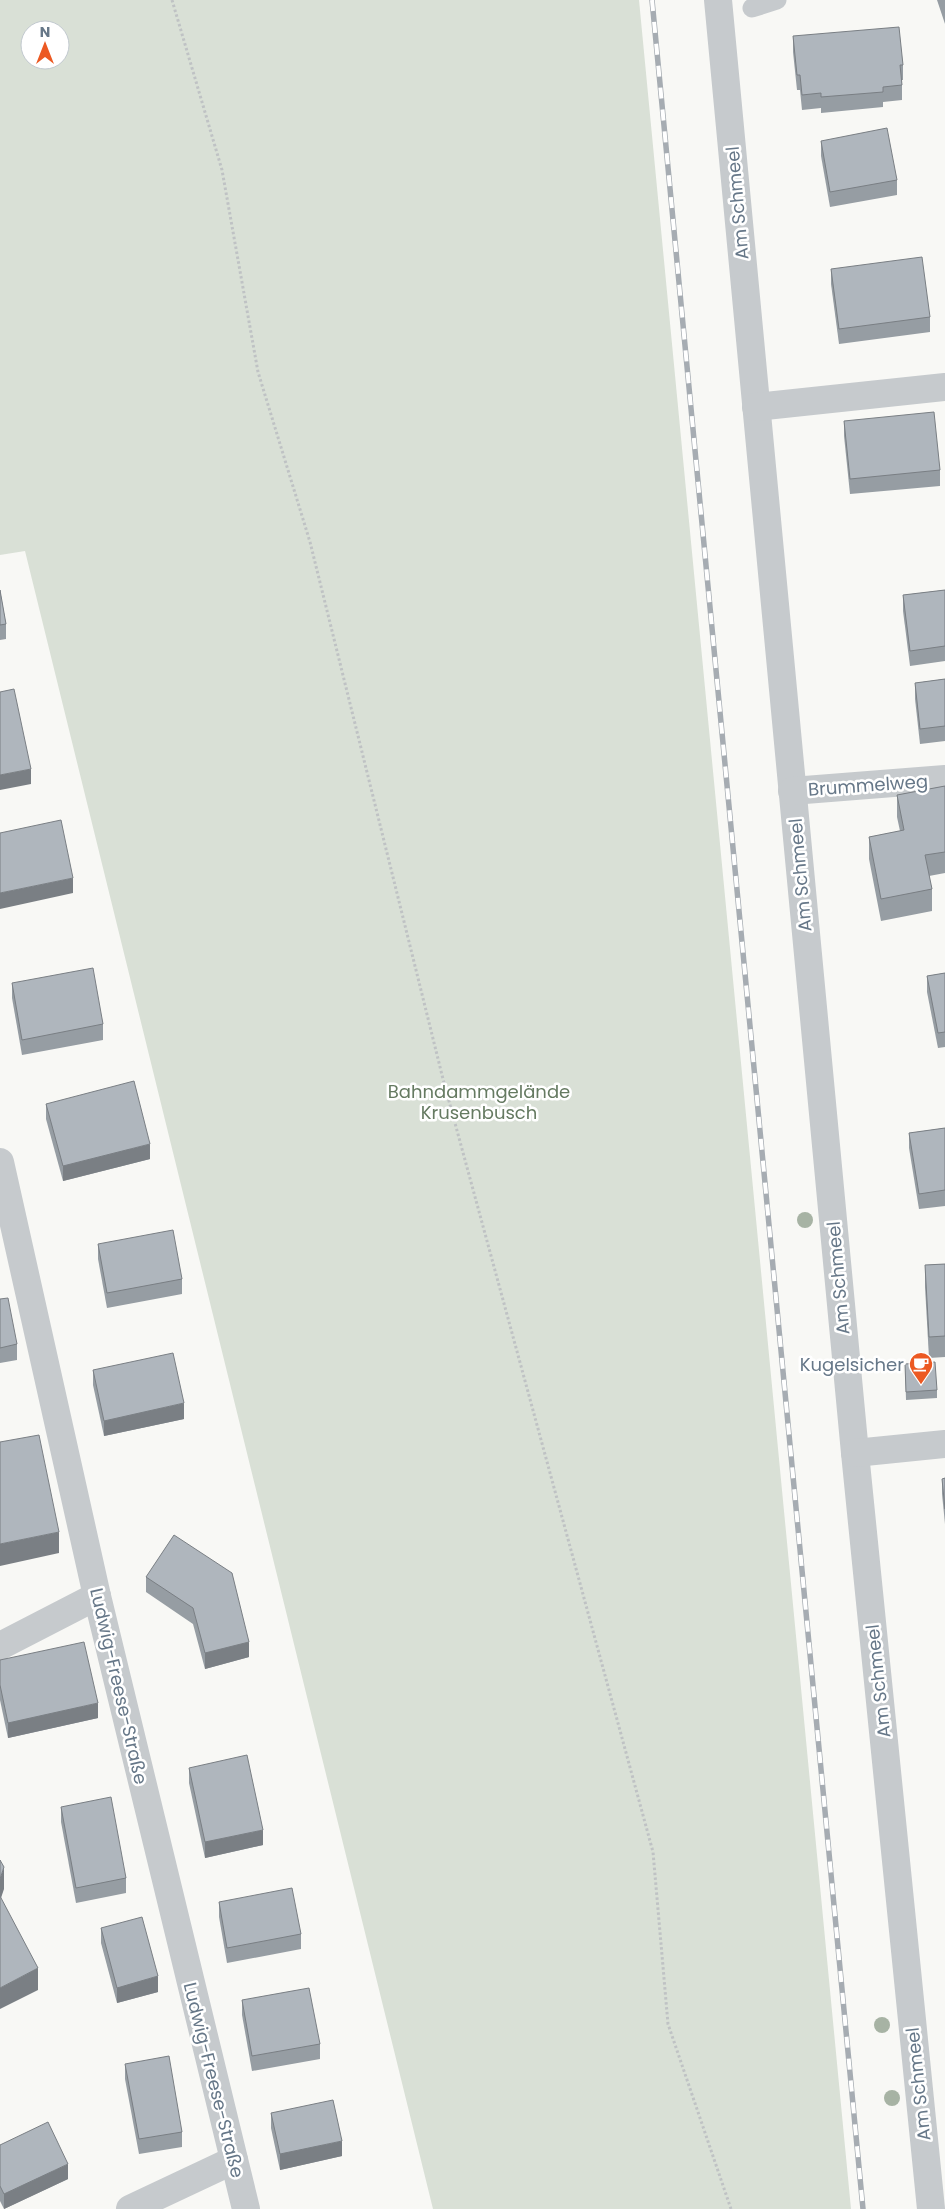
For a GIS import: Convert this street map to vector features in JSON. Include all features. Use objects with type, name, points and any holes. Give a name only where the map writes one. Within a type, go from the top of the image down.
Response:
[{"type":"street","name":"Am Schmeel","points":[[718,0],[855,1453],[935,2150],[931,2209]]},
{"type":"street","points":[[756,407],[945,387]]},
{"type":"street","name":"Brummelweg","points":[[792,791],[945,779]]},
{"type":"street","name":"Ludwig-Freese-Straße","points":[[0,1162],[97,1596],[246,2209]]},
{"type":"street","points":[[855,1453],[945,1444]]},
{"type":"street","points":[[0,1646],[97,1596]]},
{"type":"street","points":[[130,2209],[234,2160]]},
{"type":"lane","points":[[752,8],[777,0]]},
{"type":"path","points":[[172,0],[222,170],[258,372],[310,542],[442,1079],[653,1852],[668,2024],[731,2209]]},
{"type":"green space","name":"Bahndammgelände Krusenbusch","points":[[0,0],[639,0],[851,2209],[433,2209],[25,551],[0,555]]},
{"type":"building","points":[[899,27],[903,65],[900,65],[902,85],[883,87],[883,92],[821,97],[821,93],[802,95],[800,75],[797,75],[793,36]]},
{"type":"building","points":[[887,128],[897,180],[830,192],[821,141]]},
{"type":"building","points":[[922,257],[930,317],[839,329],[831,269]]},
{"type":"building","points":[[934,412],[940,470],[850,479],[844,421]]},
{"type":"building","points":[[0,590],[6,624],[0,625]]},
{"type":"building","points":[[945,590],[945,646],[910,651],[903,595]]},
{"type":"building","points":[[945,679],[945,726],[920,729],[915,683]]},
{"type":"building","points":[[14,689],[31,769],[0,775],[0,692]]},
{"type":"building","points":[[945,786],[945,852],[925,855],[932,889],[881,899],[869,837],[904,830],[897,795]]},
{"type":"building","points":[[61,820],[73,878],[0,893],[0,833]]},
{"type":"building","points":[[93,968],[103,1024],[22,1040],[12,983]]},
{"type":"building","points":[[945,973],[945,1032],[938,1033],[927,976]]},
{"type":"building","points":[[134,1081],[150,1144],[63,1166],[46,1104]]},
{"type":"building","points":[[945,1128],[945,1190],[919,1194],[909,1133]]},
{"type":"building","points":[[173,1230],[182,1279],[107,1293],[98,1244]]},
{"type":"building","points":[[945,1264],[945,1336],[929,1337],[925,1265]]},
{"type":"building","points":[[8,1298],[17,1344],[0,1348],[0,1299]]},
{"type":"building","points":[[173,1353],[184,1403],[104,1421],[93,1370]]},
{"type":"building","name":"Kugelsicher","points":[[935,1362],[937,1390],[906,1392],[905,1364]]},
{"type":"building","points":[[39,1435],[59,1532],[0,1544],[0,1442]]},
{"type":"building","points":[[945,1478],[945,1509],[942,1479]]},
{"type":"building","points":[[174,1535],[232,1573],[249,1642],[205,1653],[193,1608],[146,1577]]},
{"type":"building","points":[[84,1642],[98,1703],[8,1723],[0,1685],[0,1660]]},
{"type":"building","points":[[247,1755],[263,1830],[205,1842],[189,1768]]},
{"type":"building","points":[[111,1797],[126,1878],[76,1888],[61,1807]]},
{"type":"building","points":[[0,1860],[4,1867],[0,1879]]},
{"type":"building","points":[[292,1888],[301,1934],[227,1948],[219,1902]]},
{"type":"building","points":[[0,1896],[38,1968],[0,1988]]},
{"type":"building","points":[[142,1917],[158,1976],[117,1988],[101,1928]]},
{"type":"building","points":[[309,1988],[320,2044],[252,2056],[242,2000]]},
{"type":"building","points":[[169,2056],[182,2132],[139,2139],[125,2064]]},
{"type":"building","points":[[333,2100],[342,2141],[280,2154],[271,2113]]},
{"type":"building","points":[[48,2122],[68,2164],[4,2194],[0,2186],[0,2145]]},
{"type":"railway","points":[[652,0],[863,2209]]},
{"type":"place","name":"Kugelsicher","points":[[921,1385]]}]
